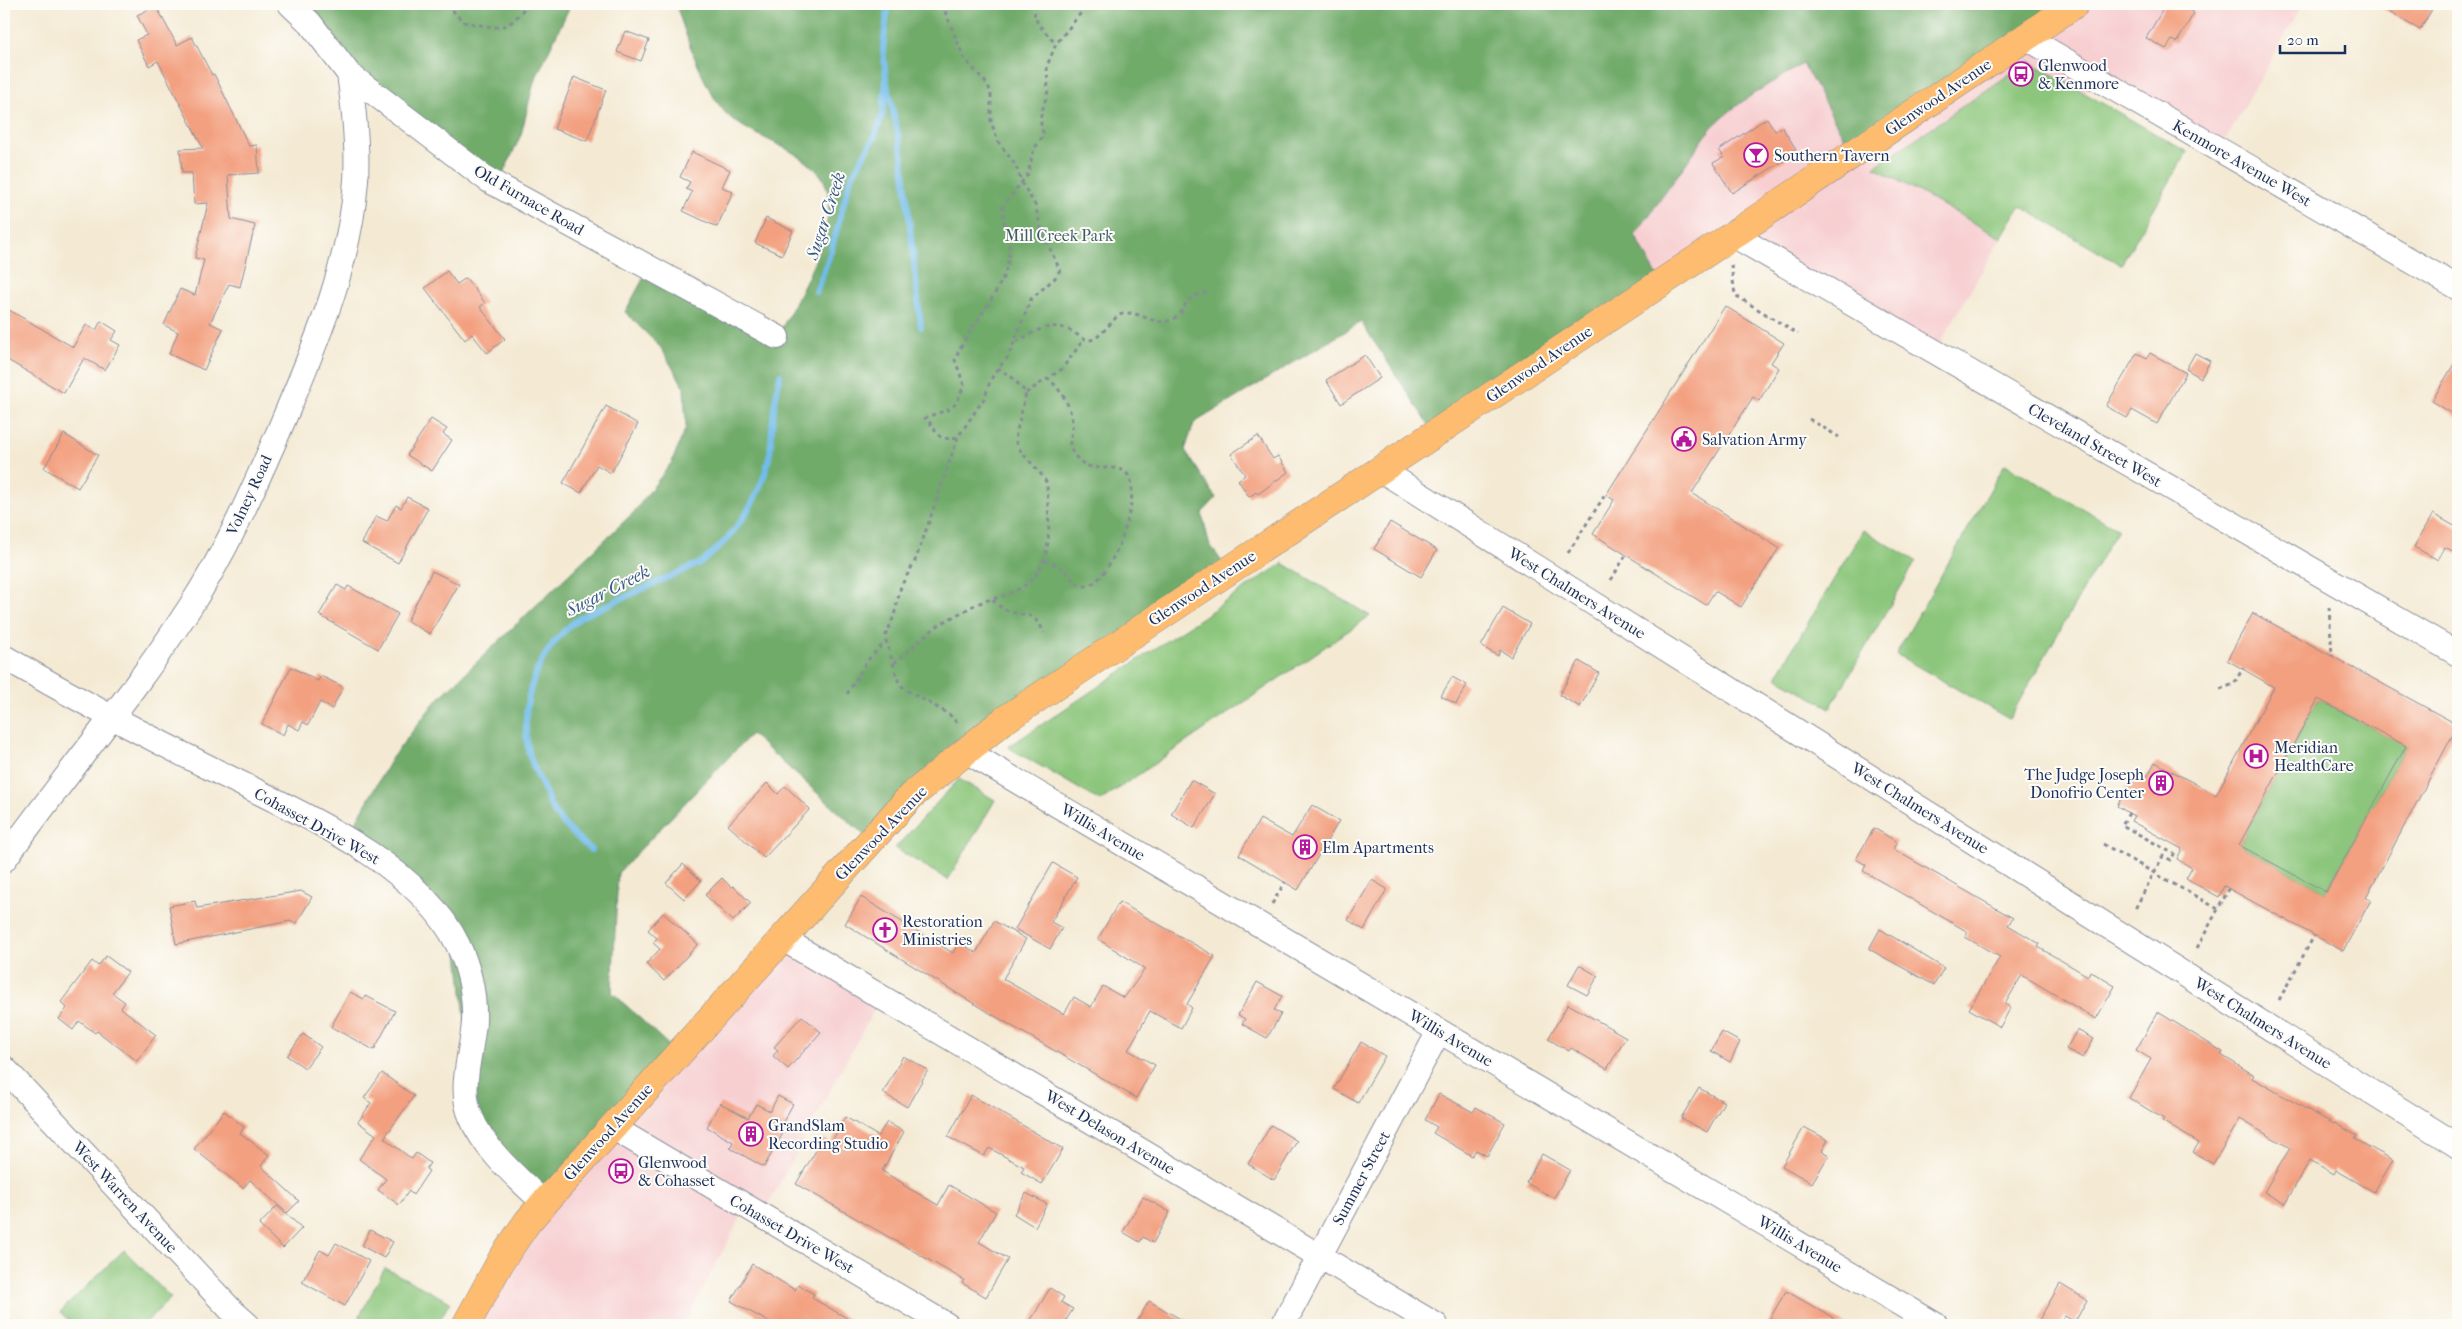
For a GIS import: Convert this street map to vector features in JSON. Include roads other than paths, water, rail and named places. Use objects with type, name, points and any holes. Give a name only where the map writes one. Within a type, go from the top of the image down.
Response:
[{"type":"main road","name":"Glenwood Avenue","points":[[466,1325],[502,1259],[522,1228],[911,796],[1011,715],[1733,235],[2075,4]]},
{"type":"street","name":"Old Furnace Road","points":[[290,4],[310,22],[349,74],[488,180],[777,337]]},
{"type":"street","name":"Kenmore Avenue West","points":[[2025,37],[2458,288]]},
{"type":"street","name":"Volney Road","points":[[4,860],[113,718],[191,606],[214,567],[254,488],[322,322],[337,282],[346,245],[356,181],[356,119],[349,74]]},
{"type":"street","name":"Cleveland Street West","points":[[1733,235],[2458,654]]},
{"type":"street","name":"West Chalmers Avenue","points":[[1381,470],[2458,1146]]},
{"type":"street","name":"Cohasset Drive West","points":[[4,657],[113,718],[293,809],[385,864],[416,891],[441,919],[457,944],[468,968],[473,993],[474,1023],[466,1087],[466,1101],[470,1117],[493,1150],[544,1203]]},
{"type":"street","name":"Willis Avenue","points":[[966,751],[1936,1325]]},
{"type":"street","name":"West Delason Avenue","points":[[784,939],[1436,1325]]},
{"type":"street","name":"Summer Street","points":[[1283,1325],[1439,1031]]},
{"type":"street","name":"West Warren Avenue","points":[[4,1068],[230,1309],[248,1325]]},
{"type":"street","name":"Cohasset Drive West","points":[[612,1127],[947,1325]]},
{"type":"waterway","name":"Sugar Creek","points":[[816,292],[831,251],[850,180],[875,136],[883,113],[886,79],[883,49],[888,4]]},
{"type":"waterway","points":[[887,83],[902,153],[921,327]]},
{"type":"waterway","name":"Sugar Creek","points":[[591,850],[568,829],[554,812],[530,758],[526,729],[527,710],[535,675],[543,658],[554,643],[566,629],[581,617],[702,562],[735,529],[753,503],[765,473],[770,453],[774,409],[780,375]]},
{"type":"place","name":"Glenwood & Kenmore","points":[[2021,74]]},
{"type":"place","name":"Southern Tavern","points":[[1756,155]]},
{"type":"place","name":"Salvation Army","points":[[1684,439]]},
{"type":"place","name":"Meridian HealthCare","points":[[2256,756]]},
{"type":"place","name":"The Judge Joseph Donofrio Center","points":[[2161,783]]},
{"type":"place","name":"Elm Apartments","points":[[1305,847]]},
{"type":"place","name":"Restoration Ministries","points":[[885,930]]},
{"type":"place","name":"GrandSlam Recording Studio","points":[[751,1134]]},
{"type":"place","name":"Glenwood & Cohasset","points":[[621,1171]]},
{"type":"park label","name":"Mill Creek Park","points":[[1059,235]]}]
